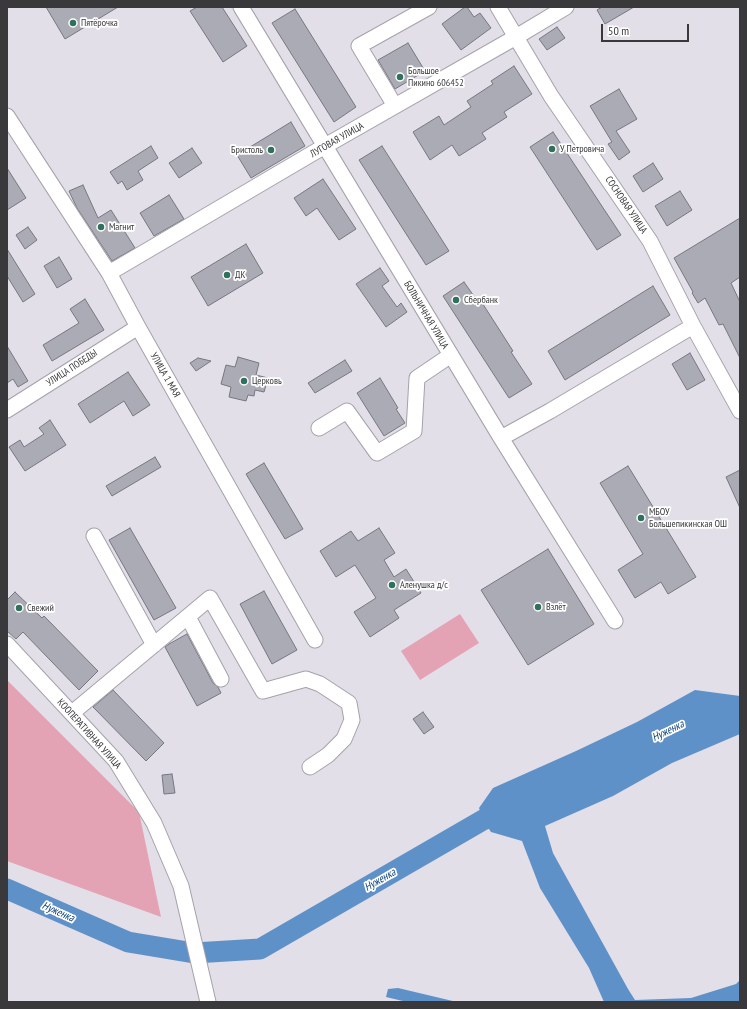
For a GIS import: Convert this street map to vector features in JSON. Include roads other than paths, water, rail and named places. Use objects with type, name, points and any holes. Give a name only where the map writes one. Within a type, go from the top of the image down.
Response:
[{"type":"street","name":"БОЛЬНИЧНАЯ УЛИЦА","points":[[241,7],[501,438],[614,621]]},
{"type":"street","points":[[395,106],[359,46],[429,7]]},
{"type":"street","name":"СОСНОВАЯ УЛИЦА","points":[[498,7],[551,96],[650,241],[693,326],[740,411]]},
{"type":"street","name":"ЛУГОВАЯ УЛИЦА","points":[[109,273],[566,7]]},
{"type":"street","name":"УЛИЦА 1 МАЯ","points":[[7,116],[109,273],[315,640]]},
{"type":"street","points":[[501,438],[550,411],[693,326]]},
{"type":"street","name":"УЛИЦА ПОБЕДЫ","points":[[7,410],[138,327]]},
{"type":"street","points":[[319,428],[347,411],[377,453],[414,431],[417,378],[451,355]]},
{"type":"street","points":[[94,536],[154,645]]},
{"type":"street","points":[[72,713],[210,598],[263,691],[306,680],[320,684],[349,704],[352,720],[344,739],[328,755],[310,767]]},
{"type":"street","points":[[188,616],[221,679]]},
{"type":"street","name":"КООПЕРАТИВНАЯ УЛИЦА","points":[[7,644],[116,761],[154,823],[182,886],[207,998]]},
{"type":"water","points":[[695,690],[740,696],[740,734],[672,763],[613,796],[545,826],[553,853],[635,1000],[691,998],[736,984],[740,980],[740,1002],[604,1002],[589,968],[540,888],[522,841],[491,832],[483,820],[479,808],[493,788],[637,722]]},
{"type":"water","points":[[398,988],[457,1002],[407,1002],[386,997],[388,989]]},
{"type":"waterway","name":"Нуженка","points":[[7,889],[128,942],[194,953],[260,949],[483,820],[509,808]]},
{"type":"place","name":"Пятёрочка","points":[[73,23]]},
{"type":"place","name":"Большое Пикино 606452","points":[[400,77]]},
{"type":"place","name":"У Петровича","points":[[552,149]]},
{"type":"place","name":"Бристоль","points":[[271,150]]},
{"type":"place","name":"Магнит","points":[[101,227]]},
{"type":"place","name":"ДК","points":[[227,275]]},
{"type":"place","name":"Сбербанк","points":[[456,300]]},
{"type":"place","name":"Церковь","points":[[244,381]]},
{"type":"place","name":"МБОУ Большепикинская ОШ","points":[[641,518]]},
{"type":"place","name":"Аленушка д/с","points":[[392,585]]},
{"type":"place","name":"Взлёт","points":[[538,607]]},
{"type":"place","name":"Свежий","points":[[19,608]]}]
